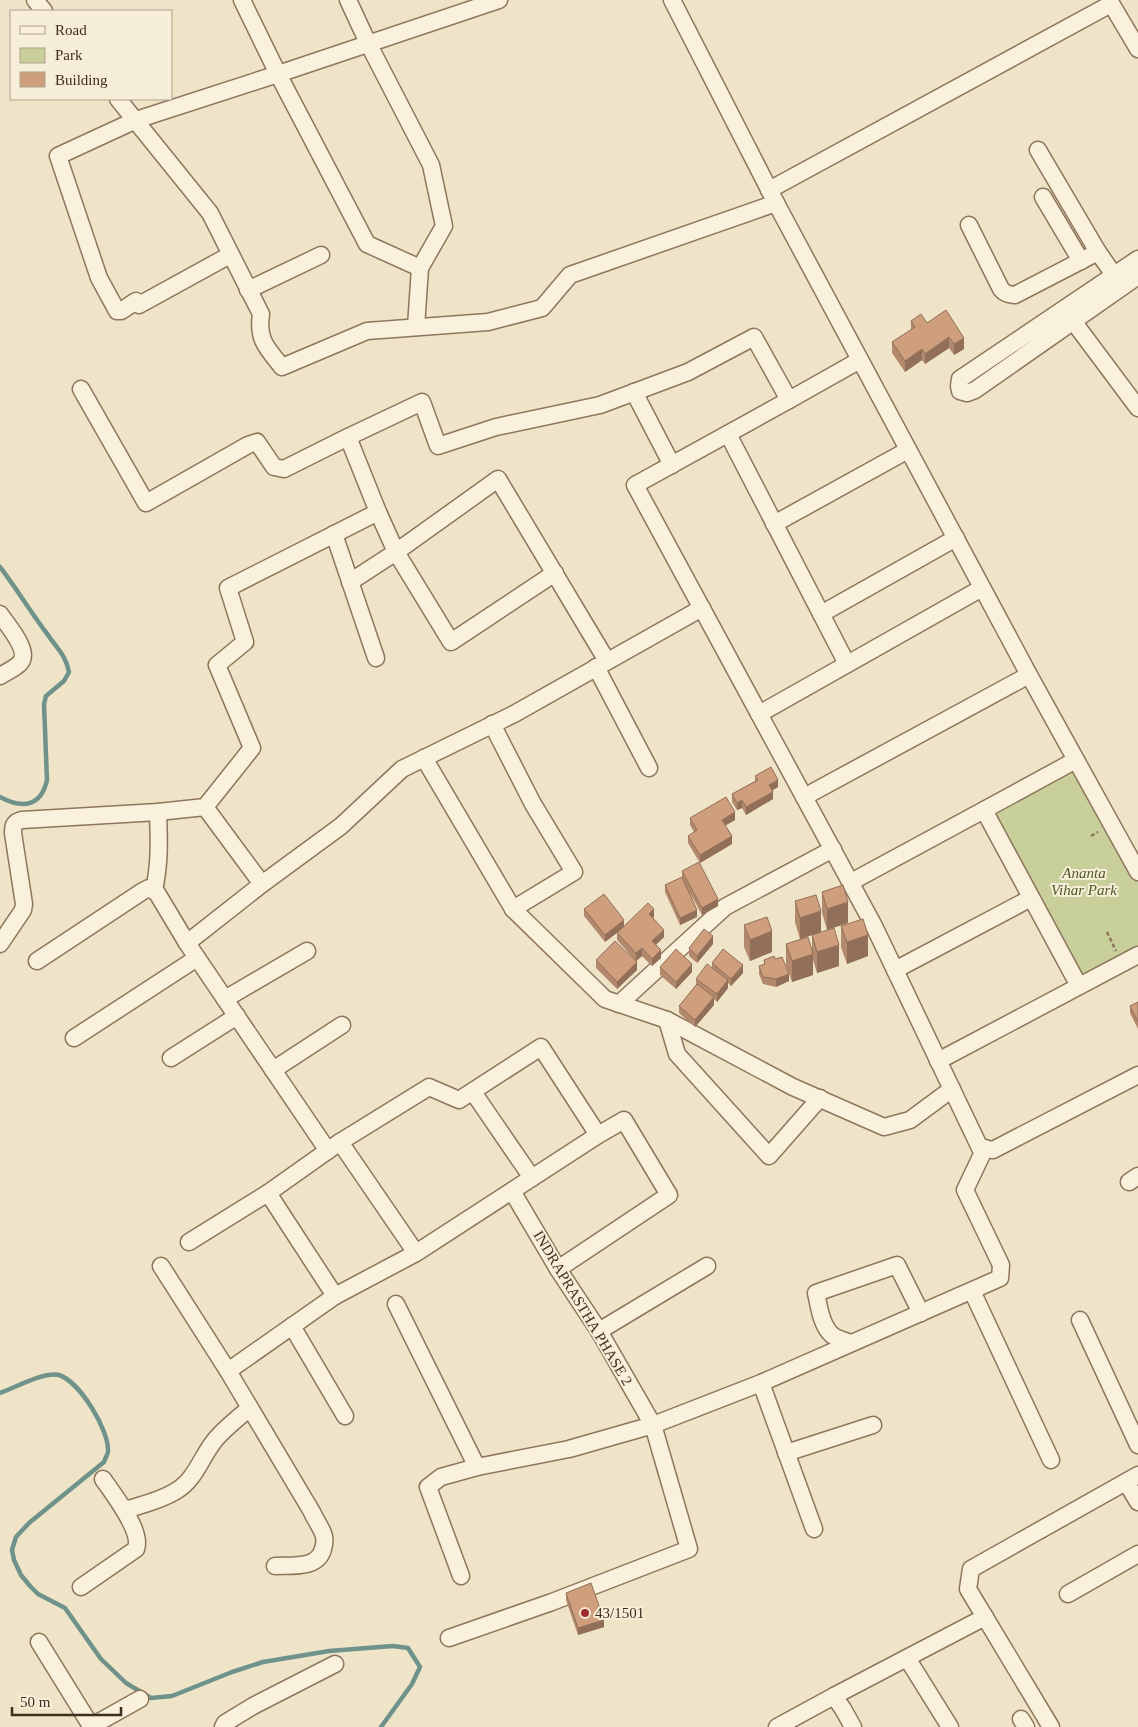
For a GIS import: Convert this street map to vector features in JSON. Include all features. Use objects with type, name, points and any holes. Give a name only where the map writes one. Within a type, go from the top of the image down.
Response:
[{"type":"street","points":[[35,0],[43,10]]},
{"type":"street","points":[[242,0],[278,74],[367,244],[420,268]]},
{"type":"street","points":[[348,0],[431,165],[444,226],[420,268],[416,327]]},
{"type":"street","points":[[230,255],[139,305],[136,300],[121,311],[116,311],[99,278],[58,156],[136,120],[368,43],[461,6],[499,0]]},
{"type":"street","points":[[672,0],[772,197],[1029,675],[1076,760],[1134,854],[1138,872]]},
{"type":"street","points":[[119,100],[210,214],[261,314],[259,329],[265,346],[282,367],[367,331],[488,322],[542,308],[570,275],[772,197],[1110,2],[1138,49]]},
{"type":"street","points":[[1038,150],[1098,252],[1114,275]]},
{"type":"street","points":[[1043,197],[1081,261]]},
{"type":"street","points":[[969,226],[1004,293],[1015,295],[1098,252]]},
{"type":"street","points":[[248,290],[321,255]]},
{"type":"street","points":[[1137,279],[1073,320],[975,390],[966,393],[960,391],[960,379],[1138,259]]},
{"type":"street","points":[[1073,320],[1138,408]]},
{"type":"street","points":[[81,389],[146,503],[248,445],[257,442],[274,467],[284,469],[422,402],[438,446],[496,427],[600,405],[688,372],[754,337],[789,400]]},
{"type":"street","points":[[860,360],[636,486],[874,926],[980,1148],[993,1150],[1138,1075]]},
{"type":"street","points":[[634,392],[672,465]]},
{"type":"street","points":[[728,434],[847,664]]},
{"type":"street","points":[[348,437],[396,552],[451,642],[554,574]]},
{"type":"street","points":[[774,524],[908,450]]},
{"type":"street","points":[[350,582],[396,552],[498,479],[554,574],[602,664],[649,768]]},
{"type":"street","points":[[0,944],[23,910],[24,904],[12,833],[13,825],[17,821],[205,807],[252,748],[217,665],[245,642],[228,588],[378,512]]},
{"type":"street","points":[[334,534],[376,658]]},
{"type":"street","points":[[821,614],[956,538]]},
{"type":"street","points":[[759,714],[982,588]]},
{"type":"street","points":[[187,942],[341,826],[402,769],[492,724],[702,608]]},
{"type":"street","points":[[0,614],[22,646],[23,655],[21,663],[0,676]]},
{"type":"street","points":[[804,797],[1029,675]]},
{"type":"street","points":[[492,724],[533,804],[574,872],[513,910]]},
{"type":"street","points":[[424,758],[513,910],[605,1000],[667,1020],[794,1087],[884,1127],[910,1120],[952,1089]]},
{"type":"street","points":[[851,882],[1076,760]]},
{"type":"street","points":[[205,807],[262,884]]},
{"type":"street","points":[[984,810],[1079,986]]},
{"type":"street","points":[[154,890],[160,851],[158,812]]},
{"type":"street","points":[[619,1004],[725,907],[833,849]]},
{"type":"street","points":[[37,961],[143,891],[149,888],[154,890],[197,958],[273,1070],[416,1253]]},
{"type":"street","points":[[895,970],[1031,898]]},
{"type":"street","points":[[856,932],[874,926]]},
{"type":"street","points":[[226,1000],[307,951]]},
{"type":"street","points":[[938,1061],[1138,955]]},
{"type":"street","points":[[74,1038],[197,958]]},
{"type":"street","points":[[171,1058],[237,1016]]},
{"type":"street","points":[[667,1020],[677,1054],[769,1156],[820,1098]]},
{"type":"street","points":[[273,1070],[342,1025]]},
{"type":"street","points":[[189,1242],[268,1193],[334,1146],[429,1087],[459,1100],[541,1047],[598,1135]]},
{"type":"street","points":[[473,1092],[532,1178]]},
{"type":"street","points":[[228,1371],[335,1296],[416,1253],[624,1120],[669,1195],[558,1269]]},
{"type":"street","points":[[460,1576],[428,1487],[442,1477],[478,1467],[569,1449],[653,1425],[761,1383],[1000,1278],[1002,1265],[965,1190],[984,1148]]},
{"type":"street","name":"INDRAPRASTHA PHASE 2","points":[[449,1638],[552,1602],[689,1548],[653,1425],[599,1331],[558,1269],[512,1191]]},
{"type":"street","points":[[268,1193],[335,1296]]},
{"type":"street","points":[[851,1343],[833,1335],[827,1329],[816,1293],[897,1265],[921,1313]]},
{"type":"street","points":[[161,1266],[228,1371],[312,1512],[323,1534],[325,1543],[322,1553],[316,1561],[306,1564],[275,1566]]},
{"type":"street","points":[[599,1331],[707,1266]]},
{"type":"street","points":[[972,1291],[1051,1460]]},
{"type":"street","points":[[396,1304],[478,1467]]},
{"type":"street","points":[[1080,1320],[1138,1446]]},
{"type":"street","points":[[292,1326],[345,1416]]},
{"type":"street","points":[[761,1383],[814,1530]]},
{"type":"street","points":[[125,1510],[158,1499],[181,1487],[192,1478],[215,1440],[250,1408]]},
{"type":"street","points":[[786,1453],[873,1425]]},
{"type":"street","points":[[1051,1727],[968,1589],[970,1570],[1132,1479],[1138,1502]]},
{"type":"street","points":[[81,1587],[136,1548],[138,1543],[125,1510],[103,1480]]},
{"type":"street","points":[[1068,1594],[1138,1554]]},
{"type":"street","points":[[777,1727],[986,1617]]},
{"type":"street","points":[[38,1642],[91,1727],[140,1699]]},
{"type":"street","points":[[907,1658],[950,1727]]},
{"type":"street","points":[[223,1727],[225,1723],[252,1706],[335,1664]]},
{"type":"street","points":[[834,1696],[853,1727]]},
{"type":"path","points":[[1107,932],[1122,963]]},
{"type":"green space","name":"Ananta Vihar Park","points":[[1076,764],[1138,874],[1138,953],[1080,985],[991,810]]},
{"type":"building","points":[[946,310],[964,338],[954,344],[949,337],[925,354],[922,349],[905,361],[892,342],[915,327],[911,321],[921,314],[927,323]]},
{"type":"building","points":[[771,767],[778,780],[769,785],[773,792],[746,807],[742,800],[737,803],[732,794],[758,780],[755,776]]},
{"type":"building","points":[[726,797],[735,812],[722,820],[732,836],[700,855],[688,836],[697,830],[690,818]]},
{"type":"building","points":[[699,862],[718,899],[702,908],[682,871]]},
{"type":"building","points":[[682,877],[697,910],[680,918],[665,885]]},
{"type":"building","points":[[843,885],[848,902],[827,909],[822,892]]},
{"type":"building","points":[[604,894],[624,920],[605,935],[584,909]]},
{"type":"building","points":[[816,895],[821,911],[800,918],[795,901]]},
{"type":"building","points":[[648,903],[654,909],[649,914],[664,930],[652,941],[661,950],[652,959],[642,948],[636,953],[617,933]]},
{"type":"building","points":[[767,917],[772,931],[750,940],[744,925]]},
{"type":"building","points":[[863,919],[868,935],[847,942],[841,926]]},
{"type":"building","points":[[834,928],[839,945],[817,952],[812,935]]},
{"type":"building","points":[[704,929],[713,936],[697,956],[689,948]]},
{"type":"building","points":[[808,937],[813,954],[792,961],[786,944]]},
{"type":"building","points":[[615,941],[637,962],[617,982],[596,960]]},
{"type":"building","points":[[676,949],[692,964],[676,982],[660,967]]},
{"type":"building","points":[[723,949],[743,965],[731,979],[712,963]]},
{"type":"building","points":[[774,956],[775,959],[782,957],[789,974],[776,979],[763,977],[759,966],[765,964],[764,960]]},
{"type":"building","points":[[707,964],[728,980],[717,994],[696,979]]},
{"type":"building","points":[[697,984],[714,997],[695,1020],[679,1006]]},
{"type":"building","points":[[1138,1002],[1138,1022],[1130,1006]]},
{"type":"building","name":"43/1501","points":[[591,1583],[604,1620],[578,1628],[566,1593]]},
{"type":"waterway","points":[[0,567],[61,652],[69,672],[64,681],[46,696],[44,704],[47,780],[44,789],[40,796],[30,803],[16,803],[0,797]]},
{"type":"waterway","points":[[0,1393],[46,1375],[59,1375],[76,1387],[92,1408],[104,1431],[108,1451],[104,1462],[29,1523],[16,1537],[12,1550],[14,1560],[21,1575],[30,1586],[38,1594],[65,1608],[101,1659],[126,1683],[151,1698],[172,1696],[263,1662],[329,1651],[393,1646],[408,1648],[420,1667],[412,1684],[381,1727]]},
{"type":"place","name":"43/1501","points":[[585,1613]]}]
